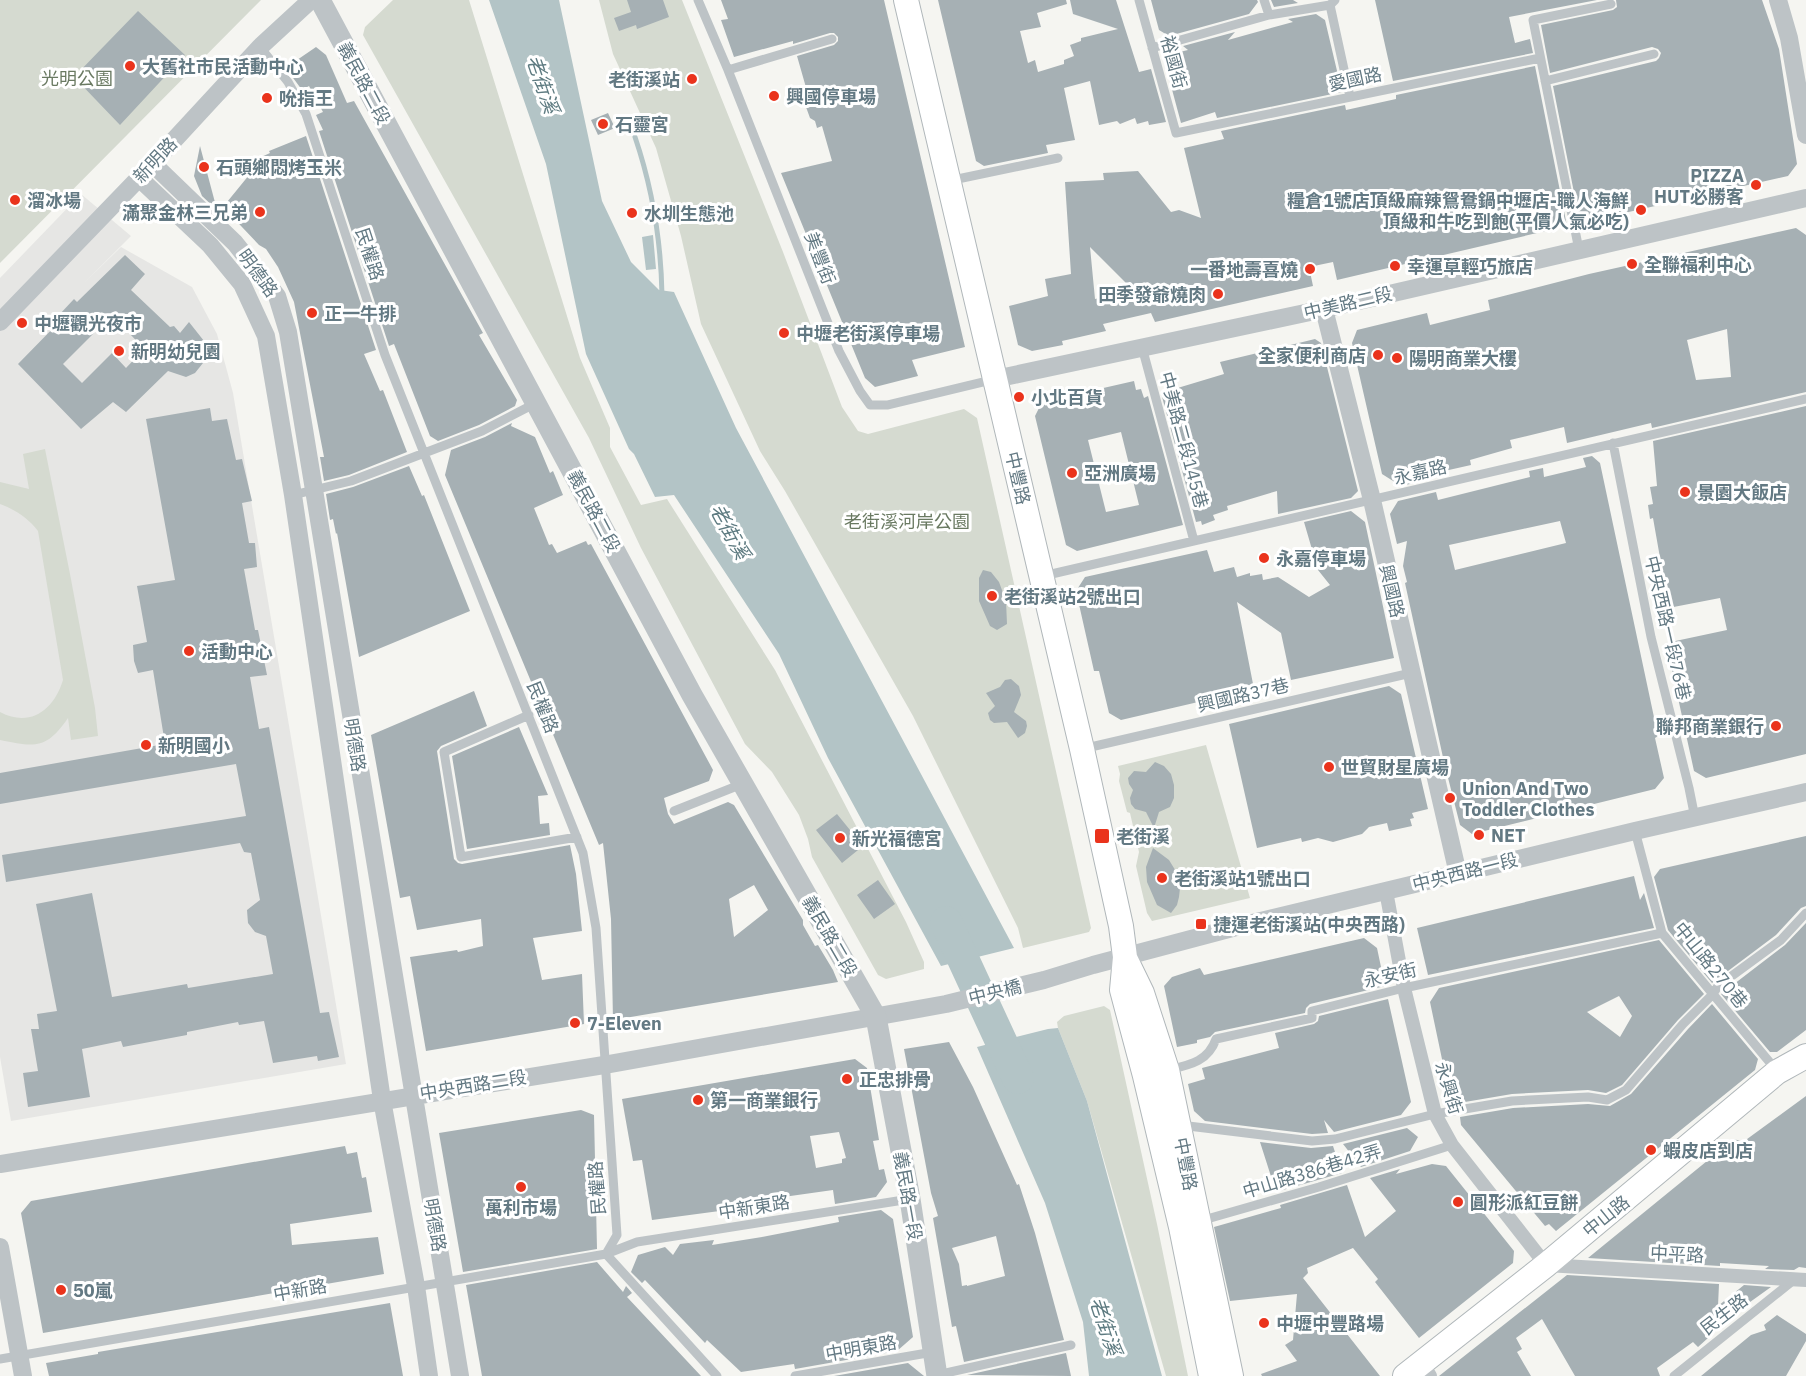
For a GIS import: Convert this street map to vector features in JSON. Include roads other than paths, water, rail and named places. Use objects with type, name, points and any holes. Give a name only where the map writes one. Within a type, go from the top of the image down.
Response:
[{"type":"main road","name":"中豐路","points":[[906,0],[1082,749],[1121,926],[1125,957],[1142,993],[1156,1073],[1189,1224],[1231,1376]]},
{"type":"main road","name":"中山路","points":[[1419,1372],[1777,1072],[1806,1056]]},
{"type":"main road","name":"中豐路","points":[[1189,1224],[1211,1376]]},
{"type":"street","name":"新明路","points":[[0,322],[139,178],[260,47],[311,0]]},
{"type":"street","name":"義民路二段","points":[[320,0],[692,695],[876,1017]]},
{"type":"street","points":[[1778,0],[1789,38],[1806,135]]},
{"type":"street","name":"明德路","points":[[152,163],[236,243],[277,296],[288,332],[460,1376]]},
{"type":"street","name":"明德路","points":[[139,178],[210,245],[242,284],[266,336],[292,495],[382,1100],[416,1286],[429,1376]]},
{"type":"street","name":"中美路二段","points":[[994,380],[1324,309],[1806,198]]},
{"type":"street","name":"興國路","points":[[1324,309],[1372,500],[1458,874]]},
{"type":"street","name":"中央西路一段","points":[[1125,957],[1240,926],[1806,792]]},
{"type":"street","name":"永興街","points":[[1386,891],[1404,988],[1435,1114],[1452,1145],[1546,1265]]},
{"type":"street","name":"中央橋","points":[[946,1004],[1125,957]]},
{"type":"street","name":"中央西路二段","points":[[0,1164],[604,1065],[946,1004]]},
{"type":"street","name":"義民路一段","points":[[876,1017],[910,1199],[937,1376]]},
{"type":"street","points":[[0,1247],[23,1376]]},
{"type":"street","name":"中平路","points":[[1546,1265],[1800,1279]]},
{"type":"lane","name":"美豐街","points":[[698,0],[839,351],[860,392],[870,405],[887,405],[994,380]]},
{"type":"lane","name":"裕國街","points":[[1139,0],[1176,134]]},
{"type":"lane","points":[[1264,0],[1269,15]]},
{"type":"lane","points":[[1152,48],[1269,15],[1333,2],[1350,97]]},
{"type":"lane","points":[[1579,250],[1533,20],[1611,4]]},
{"type":"lane","points":[[728,70],[832,39]]},
{"type":"lane","name":"民權路","points":[[260,47],[288,82],[306,114],[385,355],[583,853],[596,928],[617,1235],[606,1254]]},
{"type":"lane","points":[[1545,81],[1654,54]]},
{"type":"lane","name":"愛國路","points":[[1176,134],[1540,58]]},
{"type":"lane","points":[[948,181],[1058,158]]},
{"type":"lane","name":"中美路二段145巷","points":[[1142,347],[1194,541]]},
{"type":"lane","name":"永嘉路","points":[[1041,576],[1806,399]]},
{"type":"lane","points":[[292,495],[351,481],[482,431],[536,403]]},
{"type":"lane","name":"中央西路一段76巷","points":[[1613,444],[1651,637],[1695,818]]},
{"type":"lane","name":"興國路37巷","points":[[1082,749],[1411,673]]},
{"type":"lane","points":[[529,715],[444,752],[461,857],[577,837]]},
{"type":"lane","points":[[674,811],[742,784]]},
{"type":"lane","name":"中山路270巷","points":[[1635,831],[1662,933],[1777,1072]]},
{"type":"lane","points":[[1168,1127],[1312,1141],[1335,1140],[1435,1114],[1512,1101],[1588,1097],[1607,1100],[1626,1090],[1718,986],[1781,940],[1806,913]]},
{"type":"lane","name":"永安街","points":[[1156,1073],[1199,1062],[1212,1049],[1216,1039],[1312,1018],[1312,1011],[1404,988],[1662,933]]},
{"type":"lane","name":"中山路386巷42弄","points":[[1189,1224],[1319,1187],[1452,1145]]},
{"type":"lane","name":"中新東路","points":[[606,1254],[637,1242],[910,1199]]},
{"type":"lane","points":[[606,1254],[717,1376]]},
{"type":"lane","name":"中新路","points":[[0,1359],[606,1254]]},
{"type":"lane","name":"民生路","points":[[1674,1376],[1800,1279]]},
{"type":"lane","points":[[937,1376],[1071,1345]]},
{"type":"lane","name":"中明東路","points":[[795,1376],[933,1352]]},
{"type":"water","points":[[489,0],[559,0],[602,201],[631,262],[659,290],[674,292],[736,428],[1014,948],[941,966],[828,758],[779,654],[674,495],[655,497],[634,454],[629,449],[586,354],[546,164]]},
{"type":"water","points":[[653,235],[656,269],[646,270],[642,237]]},
{"type":"water","points":[[1058,1028],[1087,1101],[1162,1376],[1089,1376],[1083,1322],[1045,1203],[977,1047]]},
{"type":"waterway","points":[[635,137],[654,214],[660,255],[662,295]]},
{"type":"waterway","name":"老街溪","points":[[946,922],[1018,1078]]},
{"type":"place","name":"大舊社市民活動中心","points":[[130,66]]},
{"type":"place","name":"老街溪站","points":[[692,79]]},
{"type":"place","name":"興國停車場","points":[[774,96]]},
{"type":"place","name":"吮指王","points":[[267,98]]},
{"type":"place","name":"石靈宮","points":[[603,124]]},
{"type":"place","name":"石頭鄉悶烤玉米","points":[[204,167]]},
{"type":"place","name":"PIZZA HUT必勝客","points":[[1756,185]]},
{"type":"place","name":"溜冰場","points":[[15,200]]},
{"type":"place","name":"糧倉1號店頂級麻辣鴛鴦鍋中壢店-職人海鮮 頂級和牛吃到飽(平價人氣必吃)","points":[[1641,210]]},
{"type":"place","name":"滿聚金林三兄弟","points":[[260,212]]},
{"type":"place","name":"水圳生態池","points":[[632,213]]},
{"type":"place","name":"全聯福利中心","points":[[1632,264]]},
{"type":"place","name":"幸運草輕巧旅店","points":[[1395,266]]},
{"type":"place","name":"一番地壽喜燒","points":[[1310,269]]},
{"type":"place","name":"田季發爺燒肉","points":[[1218,294]]},
{"type":"place","name":"正一牛排","points":[[312,313]]},
{"type":"place","name":"中壢觀光夜市","points":[[22,323]]},
{"type":"place","name":"中壢老街溪停車場","points":[[784,333]]},
{"type":"place","name":"新明幼兒園","points":[[119,351]]},
{"type":"place","name":"全家便利商店","points":[[1378,355]]},
{"type":"place","name":"陽明商業大樓","points":[[1397,358]]},
{"type":"place","name":"小北百貨","points":[[1019,397]]},
{"type":"place","name":"亞洲廣場","points":[[1072,473]]},
{"type":"place","name":"景園大飯店","points":[[1685,492]]},
{"type":"place","name":"永嘉停車場","points":[[1264,558]]},
{"type":"place","name":"老街溪站2號出口","points":[[992,596]]},
{"type":"place","name":"活動中心","points":[[189,651]]},
{"type":"place","name":"聯邦商業銀行","points":[[1776,726]]},
{"type":"place","name":"新明國小","points":[[146,745]]},
{"type":"place","name":"世貿財星廣場","points":[[1329,767]]},
{"type":"place","name":"Union And Two Toddler Clothes","points":[[1450,798]]},
{"type":"place","name":"NET","points":[[1479,835]]},
{"type":"place","name":"老街溪","points":[[1102,836]]},
{"type":"place","name":"新光福德宮","points":[[840,838]]},
{"type":"place","name":"老街溪站1號出口","points":[[1162,878]]},
{"type":"place","name":"捷運老街溪站(中央西路)","points":[[1201,924]]},
{"type":"place","name":"7-Eleven","points":[[575,1023]]},
{"type":"place","name":"正忠排骨","points":[[847,1079]]},
{"type":"place","name":"第一商業銀行","points":[[698,1100]]},
{"type":"place","name":"蝦皮店到店","points":[[1651,1150]]},
{"type":"place","name":"萬利市場","points":[[521,1187]]},
{"type":"place","name":"圓形派紅豆餅","points":[[1458,1202]]},
{"type":"place","name":"50嵐","points":[[61,1290]]},
{"type":"place","name":"中壢中豐路場","points":[[1264,1323]]},
{"type":"park label","name":"光明公園","points":[[77,78]]},
{"type":"park label","name":"老街溪河岸公園","points":[[907,521]]}]
